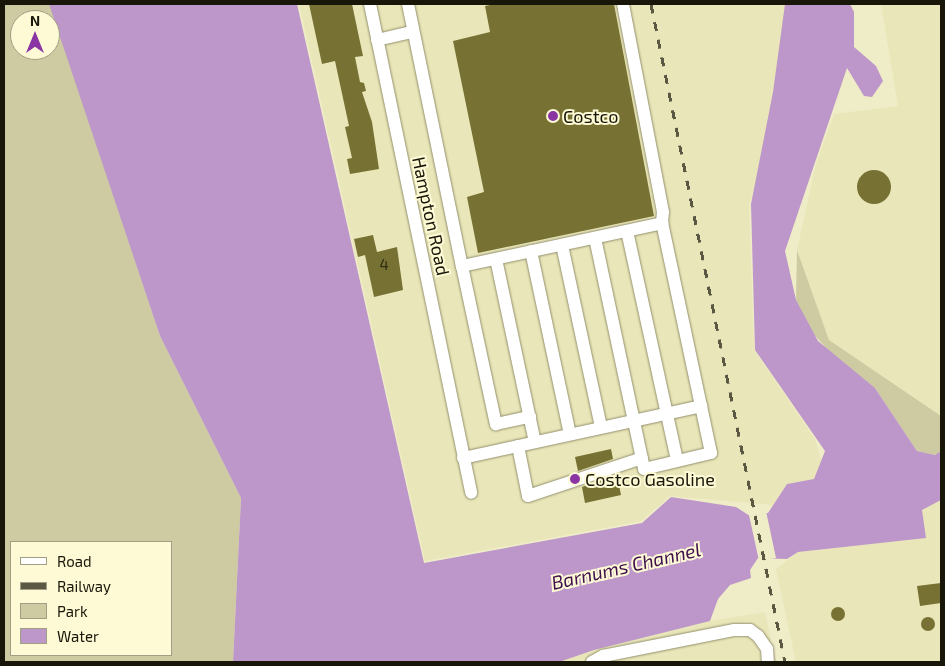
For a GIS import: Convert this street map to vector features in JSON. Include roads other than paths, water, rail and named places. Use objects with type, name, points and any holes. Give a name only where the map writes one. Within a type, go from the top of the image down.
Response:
[{"type":"street","points":[[408,4],[412,32],[496,424],[530,417]]},
{"type":"street","points":[[595,238],[644,469],[711,452],[662,223],[663,212],[623,4]]},
{"type":"street","name":"Hampton Road","points":[[372,7],[377,40],[471,492]]},
{"type":"street","points":[[377,40],[412,32]]},
{"type":"street","points":[[462,266],[662,223]]},
{"type":"street","points":[[627,230],[677,461]]},
{"type":"street","points":[[562,244],[602,427]]},
{"type":"street","points":[[531,251],[570,434]]},
{"type":"street","points":[[496,259],[535,442]]},
{"type":"street","points":[[464,458],[700,406]]},
{"type":"street","points":[[518,446],[528,496],[642,458]]},
{"type":"street","points":[[592,662],[603,656],[734,630],[750,630],[758,636],[767,650],[768,662]]},
{"type":"water","name":"Barnums Channel","points":[[49,4],[297,4],[424,563],[642,523],[671,497],[736,507],[750,516],[768,513],[787,484],[814,479],[825,451],[755,350],[751,204],[773,92],[785,4],[850,4],[854,12],[854,47],[876,66],[883,81],[872,97],[864,96],[847,68],[785,251],[796,300],[818,341],[875,388],[917,451],[935,455],[941,451],[941,500],[922,510],[926,538],[798,552],[787,559],[758,558],[750,570],[751,578],[730,585],[718,599],[710,621],[594,650],[559,662],[233,662],[241,498],[160,336],[60,37],[60,10],[51,10]]},
{"type":"railway","points":[[651,4],[785,662]]},
{"type":"place","name":"Costco","points":[[553,116]]},
{"type":"place","name":"Costco Gasoline","points":[[575,479]]}]
